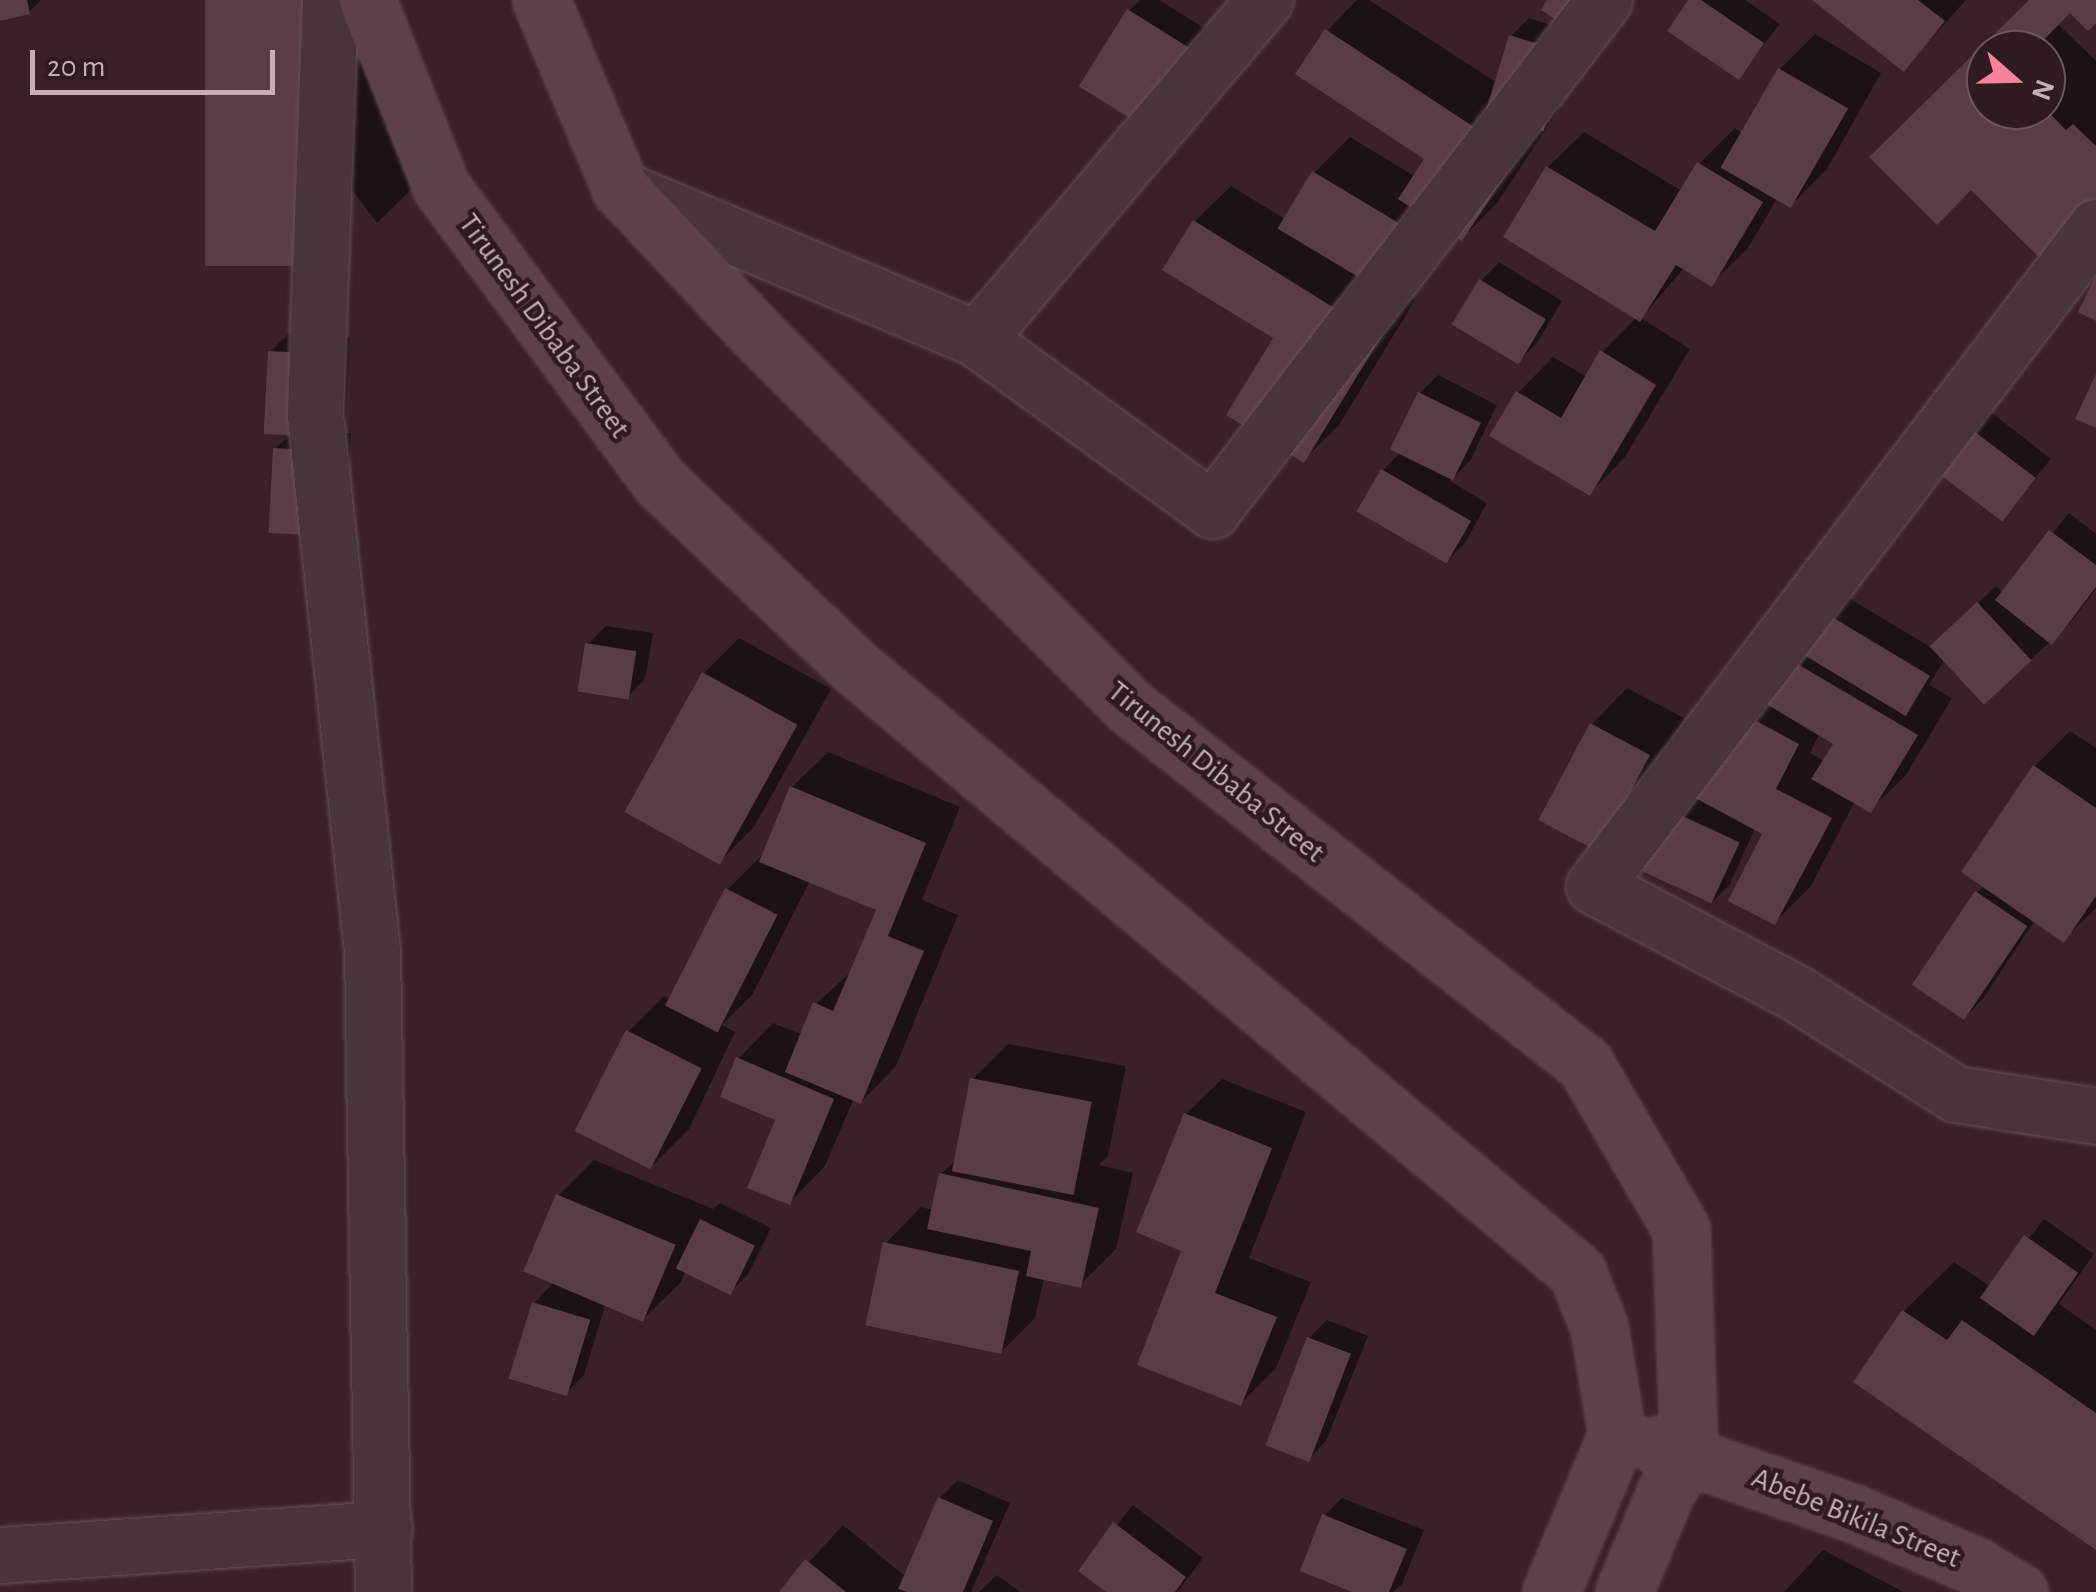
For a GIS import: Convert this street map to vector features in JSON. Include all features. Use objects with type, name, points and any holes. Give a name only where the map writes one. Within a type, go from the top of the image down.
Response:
[{"type":"main road","name":"Tirunesh Dibaba Street","points":[[367,0],[442,187],[661,484],[854,667],[1577,1272],[1599,1327],[1618,1434]]},
{"type":"main road","name":"Tirunesh Dibaba Street","points":[[541,0],[621,189],[756,333],[1130,707],[1585,1064],[1680,1229],[1689,1455]]},
{"type":"main road","name":"Abebe Bikila Street","points":[[1618,1434],[1689,1455],[1896,1530],[1977,1566],[2019,1592]]},
{"type":"main road","points":[[1550,1592],[1618,1434]]},
{"type":"main road","points":[[1624,1592],[1666,1491],[1689,1455]]},
{"type":"street","points":[[330,0],[315,415],[372,951],[383,1592]]},
{"type":"street","points":[[977,339],[1265,0]]},
{"type":"street","points":[[621,189],[977,339],[1212,510],[1604,0]]},
{"type":"street","points":[[2088,250],[1594,886],[1796,992],[1956,1094],[2096,1116]]},
{"type":"street","points":[[0,1555],[384,1529]]},
{"type":"building","points":[[0,0],[27,0],[30,14],[0,21]]},
{"type":"building","points":[[205,0],[311,0],[311,266],[205,266]]},
{"type":"building","points":[[1547,0],[1611,0],[1585,39],[1541,10]]},
{"type":"building","points":[[1688,0],[1701,0],[1764,43],[1739,80],[1667,31]]},
{"type":"building","points":[[1812,0],[1918,0],[1945,21],[1904,72]]},
{"type":"building","points":[[2029,0],[2096,0],[2096,23],[2088,31],[2070,13],[2053,30],[1998,30]]},
{"type":"building","points":[[1127,9],[1193,50],[1145,128],[1079,86]]},
{"type":"building","points":[[1325,29],[1518,156],[1462,241],[1398,199],[1424,159],[1295,74]]},
{"type":"building","points":[[1509,35],[1567,53],[1543,131],[1485,113]]},
{"type":"building","points":[[1966,62],[1966,130],[2066,130],[2073,124],[2096,146],[2096,207],[2043,261],[1971,190],[1937,225],[1869,157]]},
{"type":"building","points":[[1778,68],[1848,108],[1791,208],[1720,168]]},
{"type":"building","points":[[1697,162],[1763,202],[1712,287],[1676,265],[1640,322],[1503,237],[1546,166],[1655,231]]},
{"type":"building","points":[[1312,171],[1429,242],[1395,299],[1277,228]]},
{"type":"building","points":[[1193,220],[1381,337],[1304,463],[1226,415],[1273,338],[1162,270]]},
{"type":"building","points":[[2096,275],[2096,321],[2078,312]]},
{"type":"building","points":[[1479,279],[1546,319],[1519,365],[1452,324]]},
{"type":"building","points":[[1600,350],[1656,385],[1590,496],[1489,436],[1516,391],[1561,418]]},
{"type":"building","points":[[268,351],[333,354],[329,437],[264,434]]},
{"type":"building","points":[[2096,374],[2096,428],[2075,419]]},
{"type":"building","points":[[1418,392],[1481,423],[1453,480],[1390,450]]},
{"type":"building","points":[[1959,420],[2036,478],[2003,522],[1926,464]]},
{"type":"building","points":[[273,448],[334,451],[329,536],[269,533]]},
{"type":"building","points":[[1381,469],[1471,521],[1447,563],[1356,511]]},
{"type":"building","points":[[2049,530],[2096,565],[2096,587],[2052,645],[1995,600]]},
{"type":"building","points":[[1977,602],[2032,661],[1984,705],[1929,646]]},
{"type":"building","points":[[1827,614],[1930,676],[1906,716],[1803,654]]},
{"type":"building","points":[[585,643],[636,651],[629,700],[577,691]]},
{"type":"building","points":[[1784,656],[1918,735],[1871,813],[1811,779],[1833,744],[1758,699]]},
{"type":"building","points":[[702,672],[797,725],[720,865],[624,812]]},
{"type":"building","points":[[1732,708],[1799,744],[1776,789],[1832,818],[1775,925],[1728,901],[1762,834],[1688,794]]},
{"type":"building","points":[[1590,723],[1650,755],[1598,852],[1538,820]]},
{"type":"building","points":[[2033,765],[2096,808],[2096,896],[2064,943],[1961,872]]},
{"type":"building","points":[[790,786],[926,843],[888,936],[924,951],[861,1104],[785,1072],[813,1002],[833,1011],[876,910],[759,862]]},
{"type":"building","points":[[1659,805],[1740,843],[1711,903],[1631,866]]},
{"type":"building","points":[[725,888],[778,915],[718,1032],[665,1006]]},
{"type":"building","points":[[1975,891],[2027,926],[1964,1020],[1912,985]]},
{"type":"building","points":[[626,1030],[702,1069],[650,1169],[575,1131]]},
{"type":"building","points":[[736,1057],[834,1099],[790,1205],[747,1188],[775,1120],[720,1097]]},
{"type":"building","points":[[970,1078],[1092,1102],[1074,1195],[952,1171]]},
{"type":"building","points":[[1184,1113],[1272,1148],[1215,1293],[1277,1317],[1241,1406],[1137,1365],[1181,1251],[1136,1232]]},
{"type":"building","points":[[939,1173],[1099,1208],[1081,1288],[1026,1276],[1031,1251],[927,1229]]},
{"type":"building","points":[[556,1194],[676,1245],[643,1322],[523,1271]]},
{"type":"building","points":[[700,1219],[755,1246],[731,1295],[676,1268]]},
{"type":"building","points":[[2024,1235],[2078,1273],[2034,1336],[1980,1298]]},
{"type":"building","points":[[883,1242],[1019,1271],[1001,1354],[865,1325]]},
{"type":"building","points":[[532,1302],[590,1320],[567,1396],[509,1379]]},
{"type":"building","points":[[1902,1310],[1947,1340],[1962,1320],[2096,1413],[2096,1550],[1853,1382]]},
{"type":"building","points":[[1307,1337],[1351,1354],[1309,1462],[1265,1445]]},
{"type":"building","points":[[938,1497],[993,1521],[963,1592],[898,1589]]},
{"type":"building","points":[[1322,1514],[1407,1549],[1389,1592],[1352,1592],[1300,1571]]},
{"type":"building","points":[[1113,1522],[1186,1577],[1175,1592],[1106,1592],[1078,1571]]},
{"type":"building","points":[[805,1559],[846,1592],[779,1592]]}]
